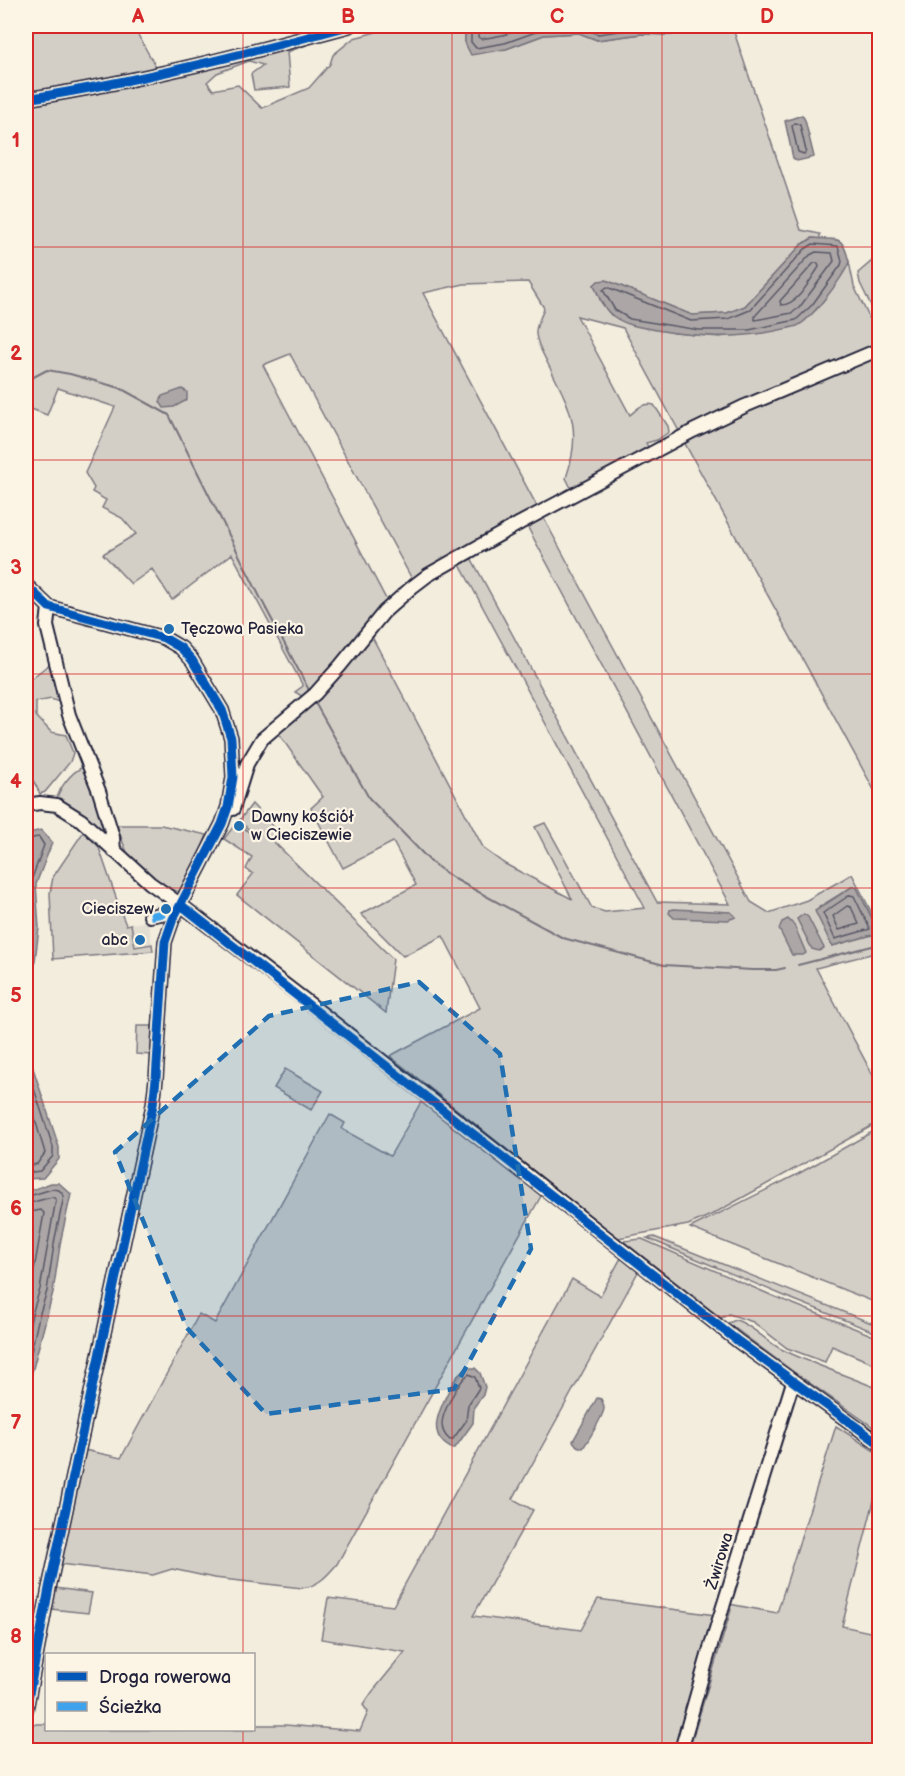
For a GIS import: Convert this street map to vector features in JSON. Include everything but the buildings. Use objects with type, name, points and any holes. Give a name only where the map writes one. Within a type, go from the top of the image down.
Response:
[{"type":"street","points":[[26,99],[98,88],[212,63],[349,26]]},
{"type":"street","points":[[222,824],[233,809],[247,764],[262,739],[321,687],[384,612],[411,588],[447,564],[520,522],[693,431],[745,406],[879,349]]},
{"type":"street","points":[[26,585],[48,606],[164,638],[181,648],[192,660],[214,694],[226,721],[231,738],[233,777],[228,807],[222,824],[181,904],[163,949],[153,1105],[49,1588],[26,1710]]},
{"type":"street","points":[[48,606],[47,626],[69,715],[99,790],[114,850]]},
{"type":"street","points":[[26,805],[47,803],[65,808],[150,883],[181,904],[792,1382],[879,1444]]},
{"type":"street","points":[[150,916],[169,915]]},
{"type":"street","name":"Żwirowa","points":[[681,1750],[792,1382]]},
{"type":"highlighted area","points":[[419,982],[500,1054],[531,1249],[454,1389],[266,1414],[187,1328],[115,1152],[269,1016]]},
{"type":"shaded area","points":[[26,26],[133,26],[157,69],[324,28],[326,38],[287,52],[290,87],[254,90],[251,74],[263,65],[249,61],[217,73],[207,82],[213,90],[238,85],[262,108],[309,88],[330,64],[333,55],[354,38],[398,26],[431,28],[465,26],[465,43],[506,49],[544,35],[579,33],[597,40],[642,34],[672,35],[690,26],[732,26],[801,230],[820,234],[820,239],[812,238],[802,244],[745,306],[727,313],[692,315],[606,280],[594,285],[601,302],[611,315],[674,333],[720,337],[798,325],[817,309],[849,262],[854,286],[877,334],[878,345],[680,433],[623,328],[577,316],[630,415],[643,405],[654,405],[668,426],[669,432],[657,440],[646,443],[649,449],[573,492],[566,478],[573,445],[572,419],[538,342],[537,327],[544,308],[528,282],[464,284],[423,293],[539,510],[412,579],[290,354],[263,365],[388,603],[305,698],[295,692],[303,686],[232,554],[172,600],[152,569],[131,584],[103,554],[136,534],[122,518],[102,508],[106,500],[92,492],[94,488],[85,473],[115,407],[58,388],[47,415],[26,407]]},
{"type":"shaded area","points":[[879,255],[879,322],[860,283],[858,273]]},
{"type":"shaded area","points":[[879,356],[879,799],[683,440],[846,367]]},
{"type":"shaded area","points":[[542,515],[751,902],[769,913],[807,900],[852,874],[879,927],[879,931],[857,888],[853,886],[819,907],[832,946],[879,933],[879,952],[816,968],[879,1087],[879,1122],[711,1215],[688,1225],[618,1238],[390,1056],[480,1008],[443,936],[403,956],[361,914],[416,885],[393,842],[343,868],[311,808],[323,797],[276,730],[370,633],[484,849],[505,864],[572,899],[535,827],[545,823],[592,908],[605,912],[645,908],[458,561],[469,554],[657,902],[730,904],[526,524]]},
{"type":"shaded area","points":[[52,662],[59,702],[51,699],[36,702],[36,716],[51,732],[66,735],[73,753],[70,762],[45,792],[40,794],[26,765],[26,673],[28,681]]},
{"type":"shaded area","points":[[81,768],[86,769],[109,837],[57,798],[66,781]]},
{"type":"shaded area","points":[[252,804],[280,834],[272,840],[393,959],[386,1013],[237,895],[253,874],[246,869],[252,857],[224,839],[237,822],[250,833],[252,832],[239,821]]},
{"type":"shaded area","points":[[117,825],[161,825],[207,835],[184,891],[169,889],[137,865],[127,852]]},
{"type":"shaded area","points":[[84,831],[97,842],[126,925],[131,924],[135,947],[152,944],[153,951],[53,959],[50,893],[53,877]]},
{"type":"shaded area","points":[[148,921],[152,944],[135,947],[131,924]]},
{"type":"shaded area","points":[[137,1026],[152,1026],[153,1055],[136,1054]]},
{"type":"shaded area","points":[[285,1069],[323,1091],[311,1110],[274,1088]]},
{"type":"shaded area","points":[[421,1102],[541,1196],[337,1564],[317,1583],[302,1588],[214,1578],[172,1569],[153,1575],[60,1564],[84,1450],[121,1458],[199,1314],[215,1323],[330,1114],[345,1123],[342,1129],[390,1156]]},
{"type":"shaded area","points":[[879,1128],[879,1304],[690,1228],[798,1174]]},
{"type":"shaded area","points":[[654,1237],[879,1326],[879,1334],[647,1238]]},
{"type":"shaded area","points":[[642,1239],[773,1296],[879,1338],[879,1366],[832,1346],[825,1362],[787,1348],[753,1322],[729,1314],[721,1318],[623,1241]]},
{"type":"shaded area","points":[[621,1258],[638,1272],[513,1499],[533,1510],[473,1616],[581,1630],[598,1599],[715,1615],[676,1750],[26,1750],[27,1724],[45,1724],[45,1731],[255,1731],[255,1725],[285,1725],[360,1731],[368,1712],[363,1705],[405,1652],[321,1639],[328,1598],[393,1606],[572,1279],[600,1296]]},
{"type":"shaded area","points":[[736,1320],[749,1326],[783,1350],[879,1389],[879,1431],[728,1323]]},
{"type":"shaded area","points":[[836,1426],[879,1454],[879,1481],[842,1626],[879,1634],[879,1750],[689,1750],[731,1610],[729,1604],[777,1613]]},
{"type":"shaded area","points":[[55,1588],[92,1593],[88,1613],[51,1609]]},
{"type":"water","points":[[465,26],[690,26],[672,35],[642,34],[597,40],[579,33],[544,35],[506,49],[471,55],[465,43]]},
{"type":"water","points":[[802,115],[814,157],[797,161],[793,158],[785,121]]},
{"type":"water","points":[[813,238],[834,239],[841,242],[849,262],[834,287],[803,322],[797,326],[775,331],[745,335],[701,336],[634,326],[623,322],[607,310],[594,285],[598,281],[606,280],[692,315],[727,313],[745,306],[802,244]]},
{"type":"water","points":[[182,389],[187,392],[187,400],[174,407],[164,408],[160,402],[162,396]]},
{"type":"water","points":[[41,830],[52,843],[36,884],[39,928],[30,1002],[28,1053],[59,1147],[59,1159],[43,1178],[26,1179],[26,834]]},
{"type":"water","points":[[853,886],[857,888],[879,933],[832,946],[815,911]]},
{"type":"water","points":[[674,909],[731,912],[736,917],[728,920],[674,918],[669,913]]},
{"type":"water","points":[[804,914],[808,917],[824,948],[819,951],[812,949],[797,919]]},
{"type":"water","points":[[788,919],[794,925],[806,953],[803,955],[792,955],[779,929],[782,922]]},
{"type":"water","points":[[51,1183],[59,1183],[71,1194],[53,1292],[26,1395],[26,1192]]},
{"type":"water","points":[[468,1368],[475,1368],[480,1373],[485,1387],[483,1395],[474,1407],[473,1423],[455,1448],[451,1448],[439,1437],[438,1416],[453,1383]]},
{"type":"water","points":[[597,1398],[603,1403],[603,1412],[583,1448],[577,1446],[573,1441]]},
{"type":"waterway","points":[[26,381],[47,370],[70,374],[120,388],[169,415],[310,692]]},
{"type":"waterway","points":[[314,701],[369,798],[432,863],[453,878],[563,938],[664,965],[752,970],[785,968]]},
{"type":"waterway","points":[[798,965],[880,944]]},
{"type":"marked path","points":[[150,916],[166,913],[169,915]]},
{"type":"cycle path","points":[[26,99],[188,67],[349,26]]},
{"type":"cycle path","points":[[26,585],[49,607],[164,638],[181,648],[192,660],[222,710],[231,738],[233,777],[228,807],[222,824],[173,919],[165,942],[153,1105],[49,1588],[26,1710]]},
{"type":"cycle path","points":[[181,905],[739,1342],[880,1444]]},
{"type":"place","name":"Tęczowa Pasieka","points":[[169,629]]},
{"type":"place","name":"Dawny kościół w Cieciszewie","points":[[239,826]]},
{"type":"place","name":"Cieciszew","points":[[166,909]]},
{"type":"place","name":"abc","points":[[140,940]]}]
